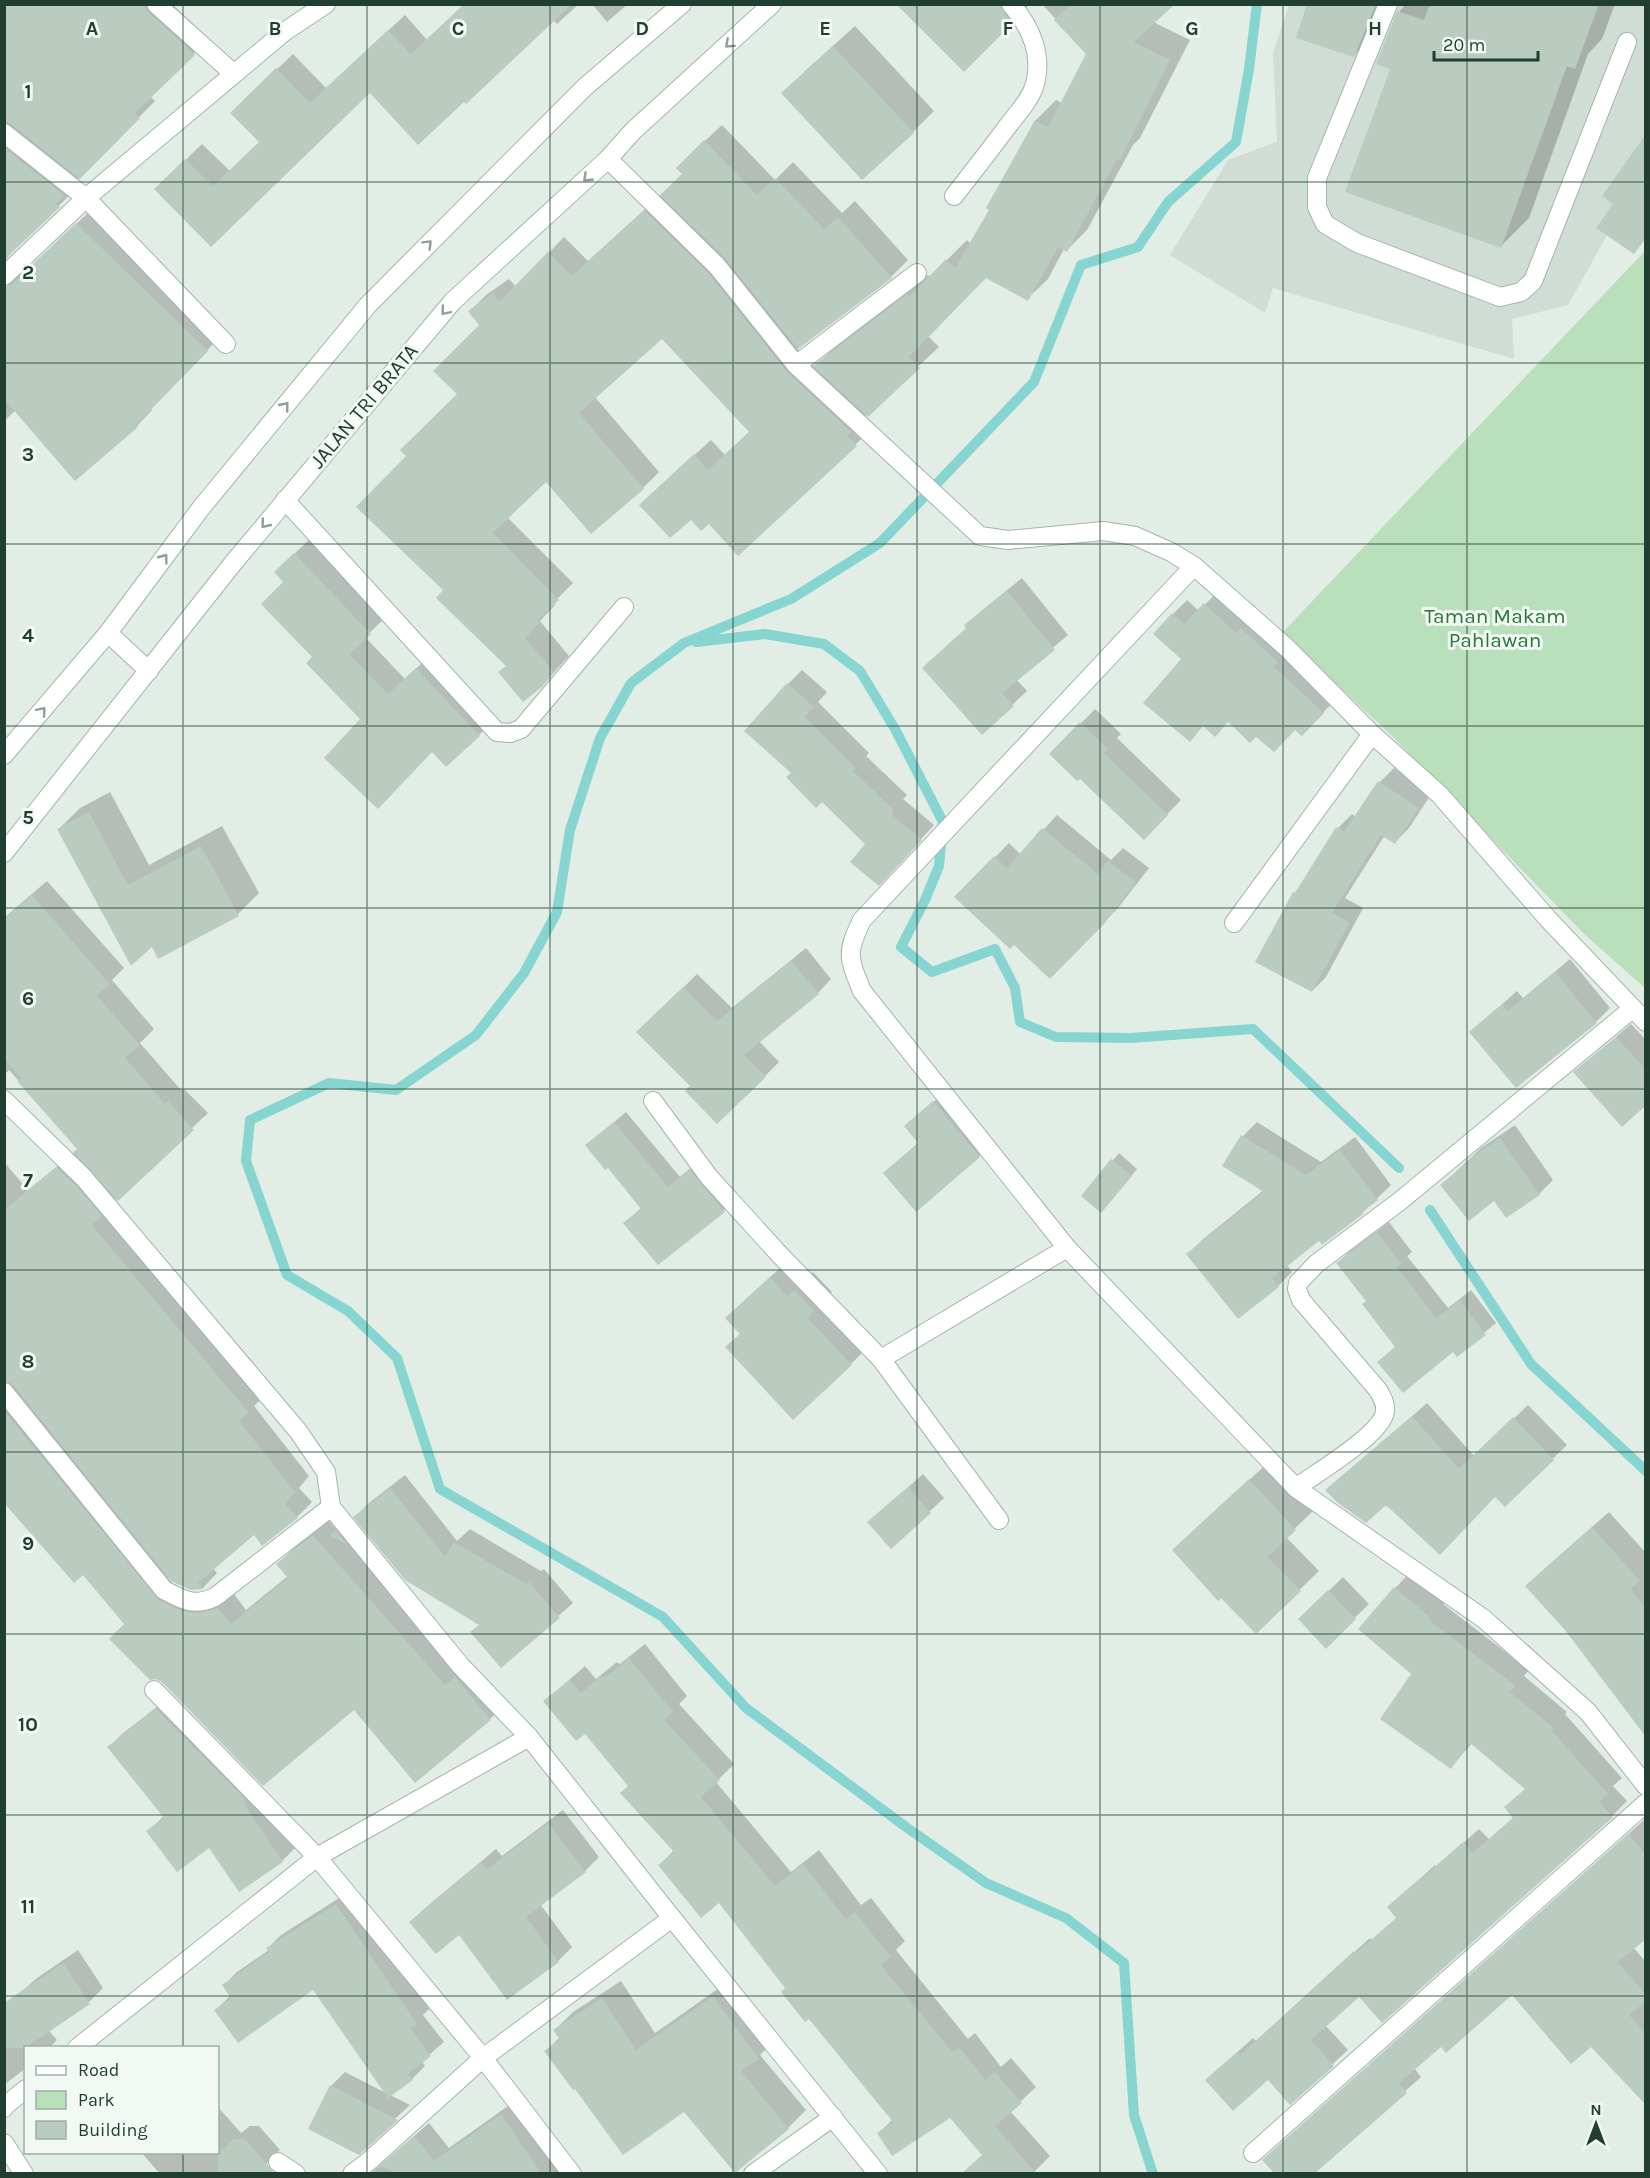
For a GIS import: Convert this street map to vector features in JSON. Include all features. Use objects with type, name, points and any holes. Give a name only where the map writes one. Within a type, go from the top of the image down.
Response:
[{"type":"street","points":[[156,4],[234,74]]},
{"type":"street","points":[[4,276],[86,198],[285,32],[326,4]]},
{"type":"street","points":[[4,755],[108,633],[201,508],[368,305],[585,87],[682,4]]},
{"type":"street","name":"JALAN TRI BRATA","points":[[4,854],[285,500],[453,301],[772,4]]},
{"type":"street","points":[[954,196],[1022,107],[1035,85],[1037,60],[1033,38],[1025,20],[1011,4]]},
{"type":"street","points":[[1388,4],[1317,178],[1317,207],[1325,224],[1357,243],[1500,297],[1521,292],[1533,281],[1627,42]]},
{"type":"street","points":[[4,133],[86,198],[226,344]]},
{"type":"street","points":[[608,159],[717,266],[796,365],[980,536],[1008,540],[1103,531],[1135,536],[1171,552],[1194,566],[1287,648],[1372,734],[1440,795],[1548,919],[1639,1016],[1316,1264],[1298,1283],[1297,1289],[1301,1300],[1378,1390],[1384,1401],[1385,1411],[1381,1423],[1370,1435],[1296,1488]]},
{"type":"street","points":[[796,365],[917,273]]},
{"type":"street","points":[[285,500],[497,732],[510,733],[521,729],[624,607]]},
{"type":"street","points":[[1194,566],[862,920],[851,942],[850,960],[862,991],[1067,1248],[1296,1488],[1484,1619],[1588,1712],[1646,1786]]},
{"type":"street","points":[[108,633],[149,671]]},
{"type":"street","points":[[1234,923],[1372,734]]},
{"type":"street","points":[[653,1101],[709,1177],[779,1254],[881,1359],[999,1520]]},
{"type":"street","points":[[6,1105],[84,1178],[298,1431],[326,1472],[331,1508],[460,1665],[529,1737],[878,2174]]},
{"type":"street","points":[[881,1359],[1067,1248]]},
{"type":"street","points":[[4,1392],[164,1590],[185,1600],[202,1603],[215,1597],[331,1508]]},
{"type":"street","points":[[154,1690],[317,1857],[483,2058],[572,2174]]},
{"type":"street","points":[[80,2046],[317,1857],[529,1737]]},
{"type":"street","points":[[1253,2153],[1646,1803]]},
{"type":"street","points":[[352,2174],[483,2058],[672,1918]]},
{"type":"street","points":[[4,2108],[24,2091]]},
{"type":"street","points":[[753,2174],[833,2117]]},
{"type":"street","points":[[4,2143],[24,2174]]},
{"type":"street","points":[[278,2162],[296,2174]]},
{"type":"shaded area","points":[[1289,5],[1645,5],[1645,167],[1568,305],[1512,319],[1514,359],[1273,288],[1265,313],[1170,255],[1228,160],[1277,142],[1273,53]]},
{"type":"green space","name":"Taman Makam Pahlawan","points":[[1645,251],[1645,988],[1584,934],[1393,737],[1282,633]]},
{"type":"building","points":[[4,4],[144,4],[148,12],[195,55],[135,113],[140,118],[80,179],[11,124],[4,122]]},
{"type":"building","points":[[464,4],[572,4],[466,104],[464,102],[418,145],[370,93],[211,247],[154,189],[185,159],[213,186],[259,142],[230,113],[276,68],[310,103],[388,30],[411,54]]},
{"type":"building","points":[[896,4],[1000,4],[1012,24],[964,72]]},
{"type":"building","points":[[1071,4],[1175,4],[1134,42],[1170,60],[1120,160],[1117,159],[1067,252],[1058,247],[1028,301],[986,278],[909,357],[920,368],[868,417],[813,366],[907,294],[909,297],[946,259],[955,268],[989,210],[986,208],[1035,120],[1048,127],[1086,54],[1054,20]]},
{"type":"building","points":[[1307,4],[1376,4],[1354,57],[1296,38]]},
{"type":"building","points":[[1430,4],[1599,4],[1575,69],[1567,66],[1501,248],[1345,192],[1390,69],[1376,64],[1397,11],[1424,20]]},
{"type":"building","points":[[833,46],[914,133],[862,180],[781,93]]},
{"type":"building","points":[[1646,134],[1646,238],[1634,254],[1596,228],[1613,204],[1602,196]]},
{"type":"building","points":[[704,140],[757,195],[775,178],[824,229],[838,217],[892,278],[798,349],[725,258],[660,195],[682,174],[676,168]]},
{"type":"building","points":[[4,148],[64,195],[56,204],[60,207],[4,260]]},
{"type":"building","points":[[644,210],[709,274],[787,372],[851,432],[847,436],[857,446],[738,556],[709,524],[701,531],[691,520],[670,538],[639,505],[694,454],[708,470],[749,432],[662,339],[579,413],[644,489],[591,534],[546,482],[493,533],[559,600],[538,620],[540,622],[525,638],[554,672],[542,687],[523,702],[498,672],[506,666],[436,598],[443,590],[356,507],[406,456],[400,450],[457,394],[433,371],[479,325],[468,311],[493,293],[499,302],[548,252],[572,276]]},
{"type":"building","points":[[76,223],[208,351],[136,425],[138,427],[75,481],[4,399],[4,287],[12,284]]},
{"type":"building","points":[[294,553],[371,634],[349,654],[388,694],[416,668],[480,736],[446,767],[432,752],[378,809],[324,758],[360,719],[306,663],[312,657],[261,604],[283,582],[274,572]]},
{"type":"building","points":[[1007,591],[1055,650],[1002,693],[1014,706],[982,735],[922,668],[966,628],[964,625]]},
{"type":"building","points":[[1204,603],[1236,633],[1241,628],[1278,662],[1274,667],[1324,713],[1302,736],[1295,730],[1274,752],[1256,737],[1250,743],[1228,722],[1215,737],[1203,726],[1190,742],[1143,703],[1181,659],[1153,634],[1172,613],[1184,624]]},
{"type":"building","points":[[787,683],[814,707],[805,717],[856,768],[853,771],[894,810],[891,814],[922,840],[879,886],[850,862],[865,844],[822,802],[816,808],[786,777],[791,773],[744,731]]},
{"type":"building","points":[[1080,722],[1108,749],[1104,753],[1168,815],[1144,840],[1080,779],[1077,781],[1049,754]]},
{"type":"building","points":[[1378,781],[1419,808],[1395,844],[1381,835],[1332,913],[1350,922],[1312,992],[1255,962],[1293,892],[1295,893],[1336,827],[1344,832]]},
{"type":"building","points":[[89,812],[128,885],[201,846],[239,916],[158,959],[152,947],[131,966],[57,829]]},
{"type":"building","points":[[1042,828],[1098,874],[1108,861],[1136,882],[1104,924],[1050,979],[1014,945],[1010,949],[954,897],[994,856],[1007,868]]},
{"type":"building","points":[[32,895],[110,984],[97,996],[140,1045],[125,1058],[165,1104],[168,1101],[194,1130],[118,1201],[73,1152],[77,1149],[17,1081],[21,1078],[4,1059],[4,919]]},
{"type":"building","points":[[791,961],[819,994],[744,1055],[766,1077],[717,1124],[685,1091],[690,1086],[636,1032],[683,987],[717,1021]]},
{"type":"building","points":[[1555,972],[1597,1023],[1516,1088],[1469,1032],[1502,1004],[1508,1011]]},
{"type":"building","points":[[1616,1037],[1646,1069],[1646,1105],[1622,1127],[1573,1072]]},
{"type":"building","points":[[933,1101],[980,1157],[916,1212],[883,1173],[918,1143],[904,1126]]},
{"type":"building","points":[[614,1122],[668,1187],[689,1169],[725,1212],[658,1265],[623,1223],[641,1209],[608,1168],[605,1170],[585,1145]]},
{"type":"building","points":[[1241,1135],[1306,1175],[1340,1150],[1378,1200],[1322,1245],[1319,1241],[1272,1278],[1279,1287],[1238,1319],[1186,1254],[1264,1192],[1222,1166]]},
{"type":"building","points":[[1500,1138],[1540,1195],[1506,1218],[1494,1201],[1469,1221],[1440,1185],[1467,1163],[1465,1162]]},
{"type":"building","points":[[1111,1159],[1132,1176],[1101,1213],[1081,1196]]},
{"type":"building","points":[[56,1167],[102,1216],[92,1225],[249,1413],[239,1421],[295,1492],[285,1504],[298,1518],[262,1546],[254,1535],[198,1583],[203,1589],[191,1590],[171,1581],[13,1385],[4,1381],[4,1210]]},
{"type":"building","points":[[1377,1232],[1401,1264],[1397,1267],[1436,1318],[1460,1300],[1486,1335],[1457,1357],[1453,1352],[1403,1393],[1377,1362],[1395,1347],[1362,1304],[1366,1301],[1336,1263]]},
{"type":"building","points":[[770,1277],[787,1296],[794,1290],[814,1311],[808,1318],[852,1365],[793,1420],[725,1347],[740,1334],[725,1318]]},
{"type":"building","points":[[4,1411],[159,1600],[180,1610],[193,1613],[218,1608],[231,1624],[288,1578],[276,1564],[313,1535],[445,1685],[455,1677],[491,1720],[415,1783],[354,1710],[263,1786],[162,1682],[156,1679],[150,1680],[109,1639],[124,1624],[83,1575],[74,1583],[4,1503]]},
{"type":"building","points":[[1412,1416],[1459,1469],[1513,1417],[1554,1460],[1505,1507],[1495,1497],[1440,1555],[1388,1507],[1385,1506],[1366,1523],[1338,1503],[1325,1490]]},
{"type":"building","points":[[1249,1479],[1296,1530],[1267,1557],[1301,1591],[1256,1634],[1221,1598],[1218,1601],[1172,1550]]},
{"type":"building","points":[[908,1487],[931,1513],[891,1549],[867,1522]]},
{"type":"building","points":[[390,1488],[445,1557],[454,1542],[526,1584],[529,1582],[560,1618],[501,1668],[470,1632],[479,1625],[405,1580],[353,1517]]},
{"type":"building","points":[[1592,1527],[1640,1581],[1631,1589],[1646,1609],[1646,1737],[1565,1630],[1525,1586]]},
{"type":"building","points":[[336,1530],[348,1546],[330,1535]]},
{"type":"building","points":[[1394,1587],[1431,1618],[1429,1620],[1515,1685],[1510,1692],[1554,1728],[1551,1730],[1608,1794],[1599,1802],[1613,1817],[1382,2023],[1359,1997],[1311,2040],[1334,2066],[1290,2105],[1268,2080],[1233,2111],[1205,2080],[1237,2052],[1240,2055],[1354,1951],[1356,1953],[1396,1918],[1387,1907],[1419,1879],[1463,1842],[1473,1853],[1513,1818],[1504,1807],[1525,1789],[1470,1743],[1451,1769],[1380,1719],[1411,1674],[1358,1629]]},
{"type":"building","points":[[1328,1590],[1356,1619],[1326,1649],[1298,1619]]},
{"type":"building","points":[[629,1658],[673,1712],[664,1720],[720,1780],[701,1797],[775,1886],[803,1864],[846,1919],[855,1912],[891,1957],[881,1965],[952,2052],[959,2047],[985,2080],[995,2072],[1022,2103],[995,2126],[1037,2174],[961,2174],[982,2155],[950,2118],[892,2156],[877,2133],[893,2122],[809,2019],[805,2022],[781,1992],[785,1988],[719,1903],[701,1918],[658,1865],[674,1852],[620,1793],[628,1786],[585,1734],[576,1741],[543,1701],[570,1680],[581,1693],[601,1676],[604,1678]]},
{"type":"building","points":[[156,1709],[246,1800],[243,1802],[283,1862],[239,1892],[209,1848],[177,1872],[146,1831],[164,1818],[107,1747]]},
{"type":"building","points":[[548,1823],[586,1872],[526,1917],[559,1962],[507,2000],[459,1935],[436,1954],[409,1922],[481,1862],[487,1869]]},
{"type":"building","points":[[1628,1834],[1646,1854],[1646,1939],[1618,1962],[1646,1995],[1646,2001],[1629,2015],[1646,2033],[1646,2105],[1591,2047],[1571,2064],[1512,1995],[1446,2053],[1441,2047],[1399,2083],[1407,2093],[1314,2174],[1275,2174],[1262,2160]]},
{"type":"building","points":[[336,1904],[417,2024],[410,2028],[431,2056],[408,2074],[413,2080],[388,2098],[313,1990],[238,2043],[214,2010],[231,1998],[222,1985],[269,1952],[266,1948]]},
{"type":"building","points":[[63,1963],[90,2004],[28,2046],[4,2048],[4,2003]]},
{"type":"building","points":[[713,1996],[759,2059],[741,2071],[789,2129],[735,2173],[684,2112],[623,2155],[544,2051],[560,2040],[553,2030],[602,1998],[636,2050]]},
{"type":"building","points":[[330,2085],[398,2120],[359,2155],[308,2129]]},
{"type":"building","points":[[501,2114],[542,2174],[396,2174],[380,2166],[414,2136],[434,2161]]},
{"type":"building","points":[[234,2139],[245,2139],[275,2174],[218,2174],[219,2153]]},
{"type":"waterway","points":[[1153,2174],[1134,2115],[1124,1963],[1066,1918],[986,1883],[906,1827],[746,1708],[663,1617],[440,1489],[397,1358],[348,1311],[287,1275],[246,1161],[250,1120],[329,1083],[396,1090],[476,1035],[524,973],[557,912],[570,830],[600,738],[631,683],[684,643],[791,599],[880,543],[1034,382],[1081,265],[1138,247],[1168,202],[1236,142],[1249,69],[1257,4]]},
{"type":"waterway","points":[[696,642],[765,634],[824,644],[860,671],[895,729],[943,822],[939,866],[901,947],[932,972],[995,949],[1015,988],[1020,1022],[1056,1037],[1131,1038],[1253,1029],[1399,1168]]},
{"type":"waterway","points":[[1430,1210],[1531,1364],[1646,1471]]}]
